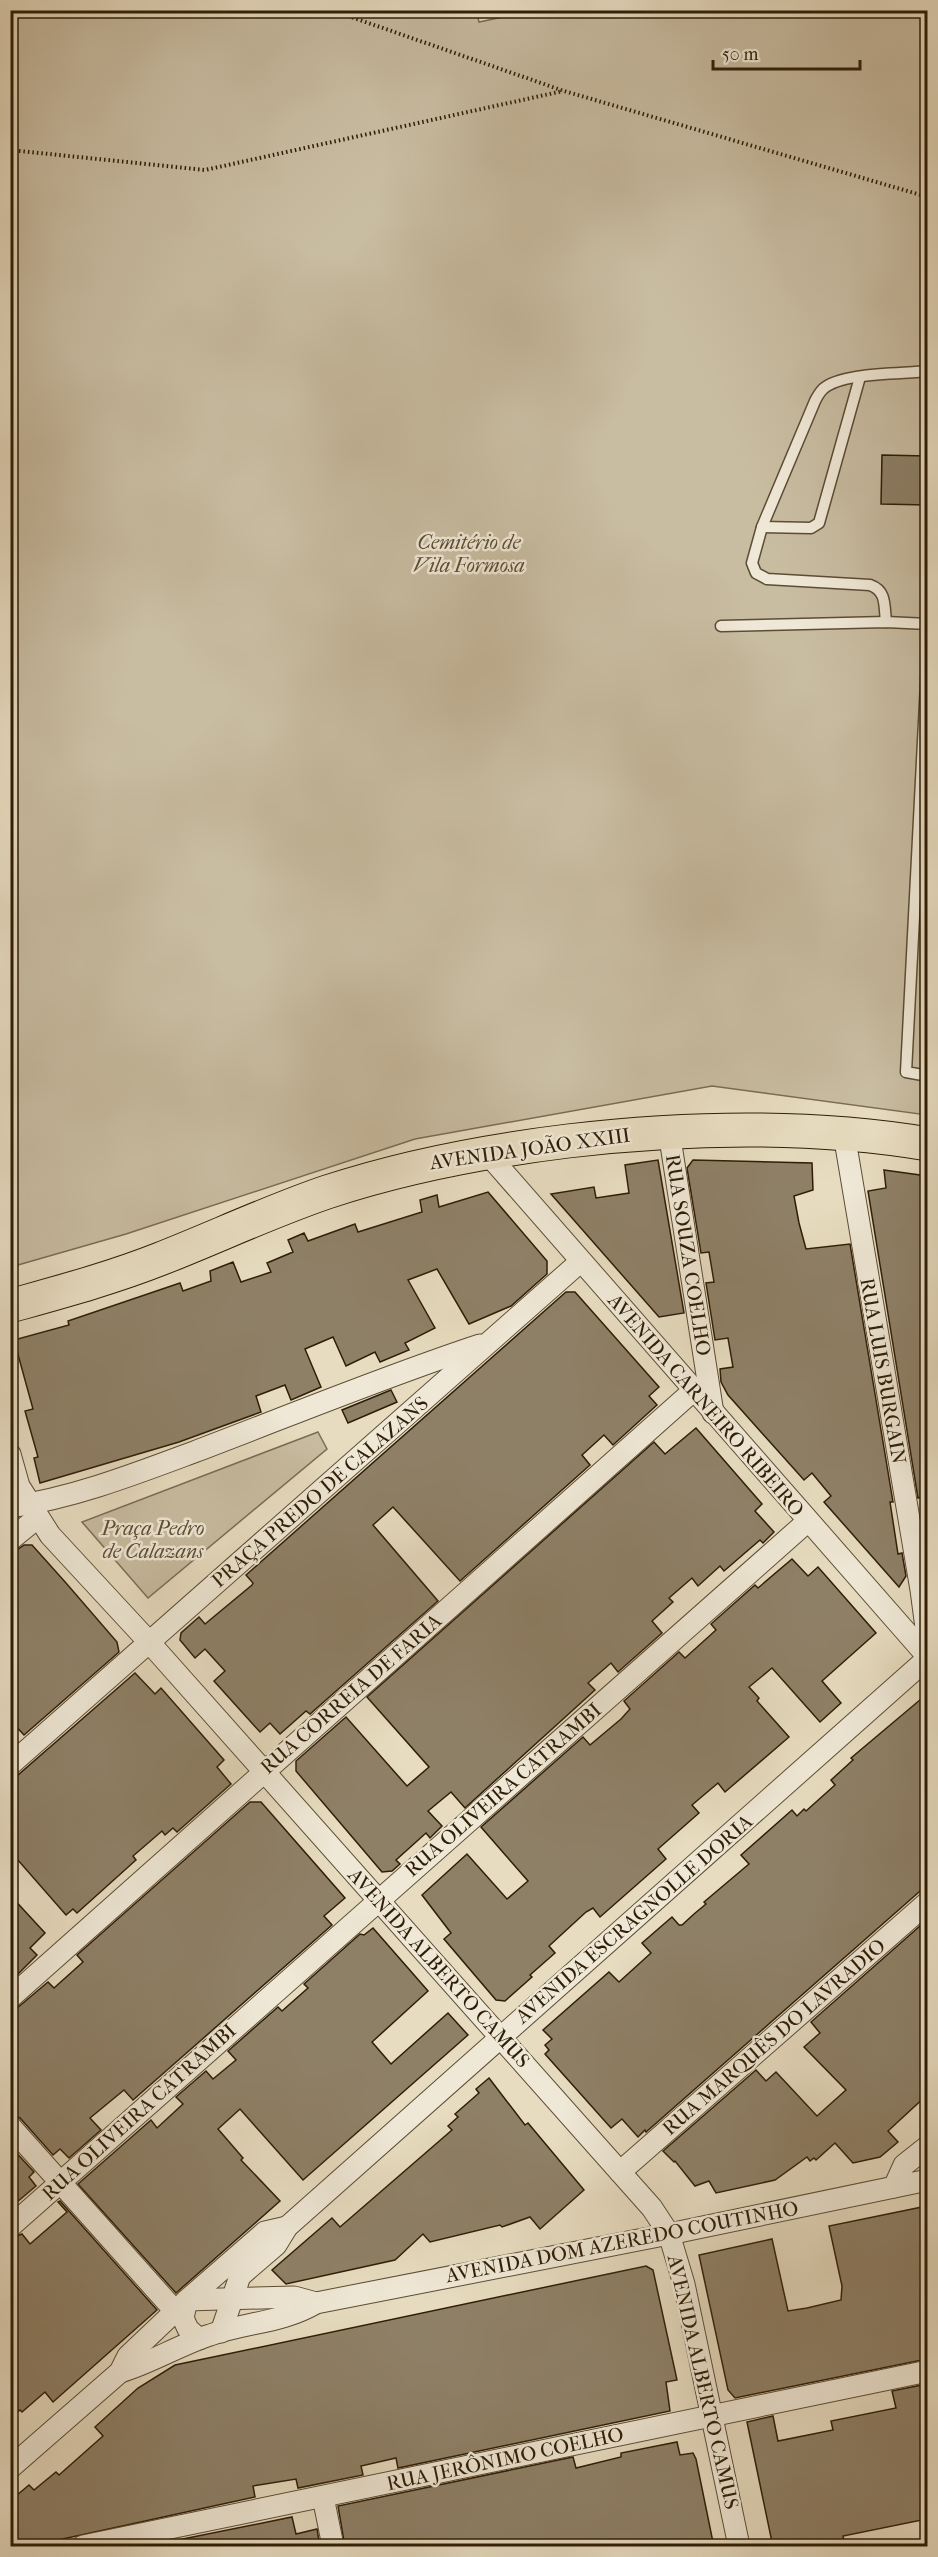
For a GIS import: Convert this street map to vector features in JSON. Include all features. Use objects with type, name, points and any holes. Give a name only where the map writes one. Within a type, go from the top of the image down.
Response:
[{"type":"main road","name":"AVENIDA JOÃO XXIII","points":[[10,1305],[157,1260],[326,1192],[441,1160],[486,1152],[669,1132],[749,1128],[844,1134],[927,1144]]},
{"type":"street","name":"RUA SOUZA COELHO","points":[[669,1132],[713,1413]]},
{"type":"street","name":"RUA LUIS BURGAIN","points":[[844,1134],[921,1590],[927,1643]]},
{"type":"street","name":"AVENIDA CARNEIRO RIBEIRO","points":[[486,1152],[927,1658]]},
{"type":"street","name":"PRAÇA PREDO DE CALAZANS","points":[[10,1765],[580,1262]]},
{"type":"street","points":[[10,1540],[25,1510],[162,1463],[391,1374],[491,1341]]},
{"type":"street","name":"RUA CORREIA DE FARIA","points":[[10,1998],[693,1391]]},
{"type":"street","name":"AVENIDA ALBERTO CAMUS","points":[[10,1454],[25,1510],[149,1642],[264,1770],[652,2208],[669,2235],[684,2284],[739,2547]]},
{"type":"street","name":"RUA OLIVEIRA CATRAMBI","points":[[10,2227],[808,1521]]},
{"type":"street","name":"AVENIDA ESCRAGNOLLE DORIA","points":[[120,2372],[139,2367],[199,2339],[221,2332],[240,2276],[276,2245],[287,2227],[927,1658]]},
{"type":"street","name":"RUA MARQUÊS DO LAVRADIO","points":[[620,2172],[927,1902]]},
{"type":"street","points":[[10,2126],[181,2306],[188,2329],[199,2339]]},
{"type":"street","points":[[894,2187],[904,2165],[927,2146]]},
{"type":"street","name":"AVENIDA DOM AZEREDO COUTINHO","points":[[221,2332],[294,2316],[316,2303],[669,2235],[927,2180]]},
{"type":"street","name":"AVENIDA ESCRAGNOLLE DORIA","points":[[10,2468],[120,2372],[128,2356],[265,2232],[287,2227]]},
{"type":"street","points":[[181,2306],[234,2297]]},
{"type":"street","name":"AVENIDA DOM AZEREDO COUTINHO","points":[[234,2297],[294,2297],[316,2303]]},
{"type":"street","name":"RUA JERÔNIMO COELHO","points":[[83,2547],[927,2371]]},
{"type":"street","points":[[323,2497],[333,2547]]},
{"type":"lane","points":[[886,622],[883,594],[879,588],[870,585],[767,579],[756,573],[752,563],[762,526],[815,401],[823,389],[834,383],[860,377],[927,371]]},
{"type":"lane","points":[[762,526],[811,528],[819,523],[860,377]]},
{"type":"lane","points":[[721,626],[886,622],[927,624]]},
{"type":"lane","points":[[927,644],[906,1072],[927,1076]]},
{"type":"path","points":[[331,10],[564,91],[927,197]]},
{"type":"path","points":[[10,150],[205,170],[564,91]]},
{"type":"green space","name":"Cemitério de Vila Formosa","points":[[476,10],[479,22],[536,10],[927,11],[927,1115],[712,1086],[415,1139],[126,1234],[11,1267],[11,11]]},
{"type":"green space","name":"Praça Pedro de Calazans","points":[[318,1432],[327,1449],[148,1598],[82,1522]]},
{"type":"building","points":[[882,455],[927,456],[927,505],[881,504]]},
{"type":"building","points":[[658,1160],[684,1313],[659,1317],[551,1194],[594,1187],[596,1198],[629,1193],[625,1165]]},
{"type":"building","points":[[693,1160],[812,1163],[813,1190],[794,1196],[799,1223],[806,1249],[850,1244],[893,1502],[890,1502],[898,1554],[902,1553],[906,1576],[899,1587],[824,1502],[831,1496],[812,1473],[804,1480],[728,1395],[721,1382],[720,1369],[733,1367],[728,1338],[715,1340],[706,1283],[714,1282],[709,1252],[701,1253],[687,1168]]},
{"type":"building","points":[[884,1170],[927,1176],[927,1496],[918,1498],[868,1191],[886,1188]]},
{"type":"building","points":[[488,1192],[547,1261],[547,1274],[511,1306],[469,1324],[437,1269],[408,1280],[435,1328],[405,1343],[409,1350],[380,1362],[375,1352],[346,1366],[333,1337],[305,1349],[321,1387],[291,1400],[285,1385],[256,1396],[261,1412],[179,1442],[40,1483],[34,1458],[38,1457],[25,1411],[33,1409],[14,1340],[69,1325],[68,1321],[180,1283],[183,1291],[211,1281],[210,1271],[233,1262],[241,1282],[271,1272],[267,1263],[293,1252],[288,1240],[304,1233],[308,1241],[355,1224],[358,1232],[422,1212],[420,1200],[437,1195],[439,1207]]},
{"type":"building","points":[[566,1292],[575,1292],[659,1387],[649,1396],[657,1405],[613,1445],[604,1435],[582,1455],[590,1465],[460,1581],[393,1507],[373,1525],[438,1601],[310,1714],[306,1711],[280,1734],[270,1723],[260,1732],[214,1681],[225,1671],[205,1649],[195,1658],[180,1640],[181,1633],[199,1617],[205,1624],[252,1585],[253,1583],[246,1575]]},
{"type":"building","points":[[391,1390],[397,1402],[348,1423],[342,1410]]},
{"type":"building","points":[[696,1428],[762,1504],[755,1511],[774,1532],[763,1543],[760,1540],[724,1571],[720,1566],[698,1586],[692,1578],[669,1598],[673,1602],[652,1621],[662,1633],[618,1672],[611,1663],[588,1683],[595,1690],[465,1808],[451,1792],[428,1811],[442,1826],[430,1838],[426,1833],[396,1860],[400,1864],[392,1871],[382,1872],[296,1771],[296,1761],[346,1717],[407,1786],[429,1767],[367,1697],[654,1442],[665,1454]]},
{"type":"building","points":[[24,1545],[32,1545],[66,1583],[117,1642],[119,1652],[24,1735],[10,1720],[10,1555]]},
{"type":"building","points":[[792,1559],[808,1576],[818,1567],[876,1633],[822,1681],[841,1703],[820,1722],[772,1668],[749,1687],[759,1698],[757,1701],[789,1737],[725,1792],[718,1783],[692,1805],[699,1813],[658,1849],[666,1859],[600,1917],[593,1908],[586,1912],[549,1946],[555,1953],[530,1975],[532,1977],[505,2001],[496,2000],[444,1939],[451,1933],[422,1895],[467,1854],[507,1899],[528,1881],[481,1827],[583,1737],[590,1745],[621,1719],[630,1709],[624,1701],[679,1652],[685,1658],[716,1630],[711,1624],[755,1585],[758,1588]]},
{"type":"building","points":[[135,1673],[155,1694],[161,1688],[224,1760],[217,1767],[231,1784],[177,1832],[173,1828],[165,1835],[162,1831],[133,1856],[136,1860],[77,1913],[73,1909],[66,1915],[10,1851],[10,1782]]},
{"type":"building","points":[[927,1694],[927,1885],[646,2132],[645,2130],[638,2137],[622,2119],[611,2128],[545,2054],[549,2050],[545,2045],[552,2039],[543,2030],[609,1972],[619,1982],[651,1953],[642,1943],[672,1917],[679,1925],[682,1925],[706,1904],[704,1902],[749,1864],[741,1855],[792,1810],[797,1816],[804,1809],[806,1811],[835,1785],[831,1780],[853,1760],[851,1758]]},
{"type":"building","points":[[250,1802],[261,1802],[345,1898],[324,1916],[332,1925],[133,2100],[124,2090],[90,2118],[101,2130],[69,2158],[60,2149],[53,2155],[20,2118],[10,2114],[10,2014],[48,1982],[54,1988],[83,1962],[77,1955]]},
{"type":"building","points":[[10,1895],[45,1933],[30,1948],[37,1955],[15,1977],[10,1972]]},
{"type":"building","points":[[920,1926],[927,1934],[927,2095],[888,2131],[898,2142],[880,2157],[853,2163],[835,2143],[816,2160],[814,2158],[810,2161],[807,2157],[775,2180],[716,2193],[709,2181],[695,2186],[675,2161],[663,2151],[756,2070],[766,2081],[776,2072],[817,2116],[846,2090],[804,2047],[820,2033],[811,2022]]},
{"type":"building","points":[[373,1928],[428,1991],[372,2042],[391,2064],[448,2013],[468,2035],[303,2180],[240,2109],[218,2129],[243,2158],[241,2160],[280,2201],[176,2293],[78,2184],[151,2120],[157,2128],[183,2104],[176,2097],[206,2071],[213,2079],[236,2060],[228,2051],[278,2007],[282,2011],[308,1988],[304,1984],[360,1934],[364,1935]]},
{"type":"building","points":[[489,2078],[525,2125],[528,2123],[584,2190],[540,2229],[530,2217],[502,2227],[500,2225],[430,2242],[423,2234],[395,2260],[286,2284],[272,2270],[332,2218],[340,2227],[452,2130],[448,2126],[458,2117],[455,2114],[479,2093],[476,2089]]},
{"type":"building","points":[[10,2146],[34,2172],[29,2177],[36,2186],[10,2208]]},
{"type":"building","points":[[60,2201],[157,2310],[53,2402],[45,2392],[22,2412],[20,2410],[10,2418],[10,2239],[22,2234],[30,2244],[67,2212],[58,2202]]},
{"type":"building","points":[[927,2206],[927,2359],[735,2398],[728,2390],[699,2255],[772,2239],[788,2311],[807,2308],[841,2300],[842,2286],[829,2226]]},
{"type":"building","points":[[646,2266],[653,2270],[677,2380],[666,2382],[670,2411],[398,2468],[396,2458],[361,2466],[363,2475],[298,2488],[296,2479],[253,2486],[255,2497],[26,2547],[10,2547],[10,2501],[29,2485],[34,2490],[56,2472],[59,2475],[103,2436],[95,2427],[138,2388],[175,2365]]},
{"type":"building","points":[[927,2384],[927,2405],[924,2406],[927,2424],[927,2519],[843,2536],[845,2547],[773,2547],[747,2422],[773,2416],[778,2441],[833,2430],[831,2421],[896,2408],[892,2391]]},
{"type":"building","points":[[677,2442],[680,2455],[693,2453],[696,2459],[714,2547],[568,2547],[567,2543],[558,2545],[557,2542],[536,2547],[345,2547],[338,2506],[573,2457],[576,2468],[621,2457],[621,2453]]},
{"type":"building","points":[[292,2517],[296,2534],[317,2529],[320,2547],[143,2547]]}]
